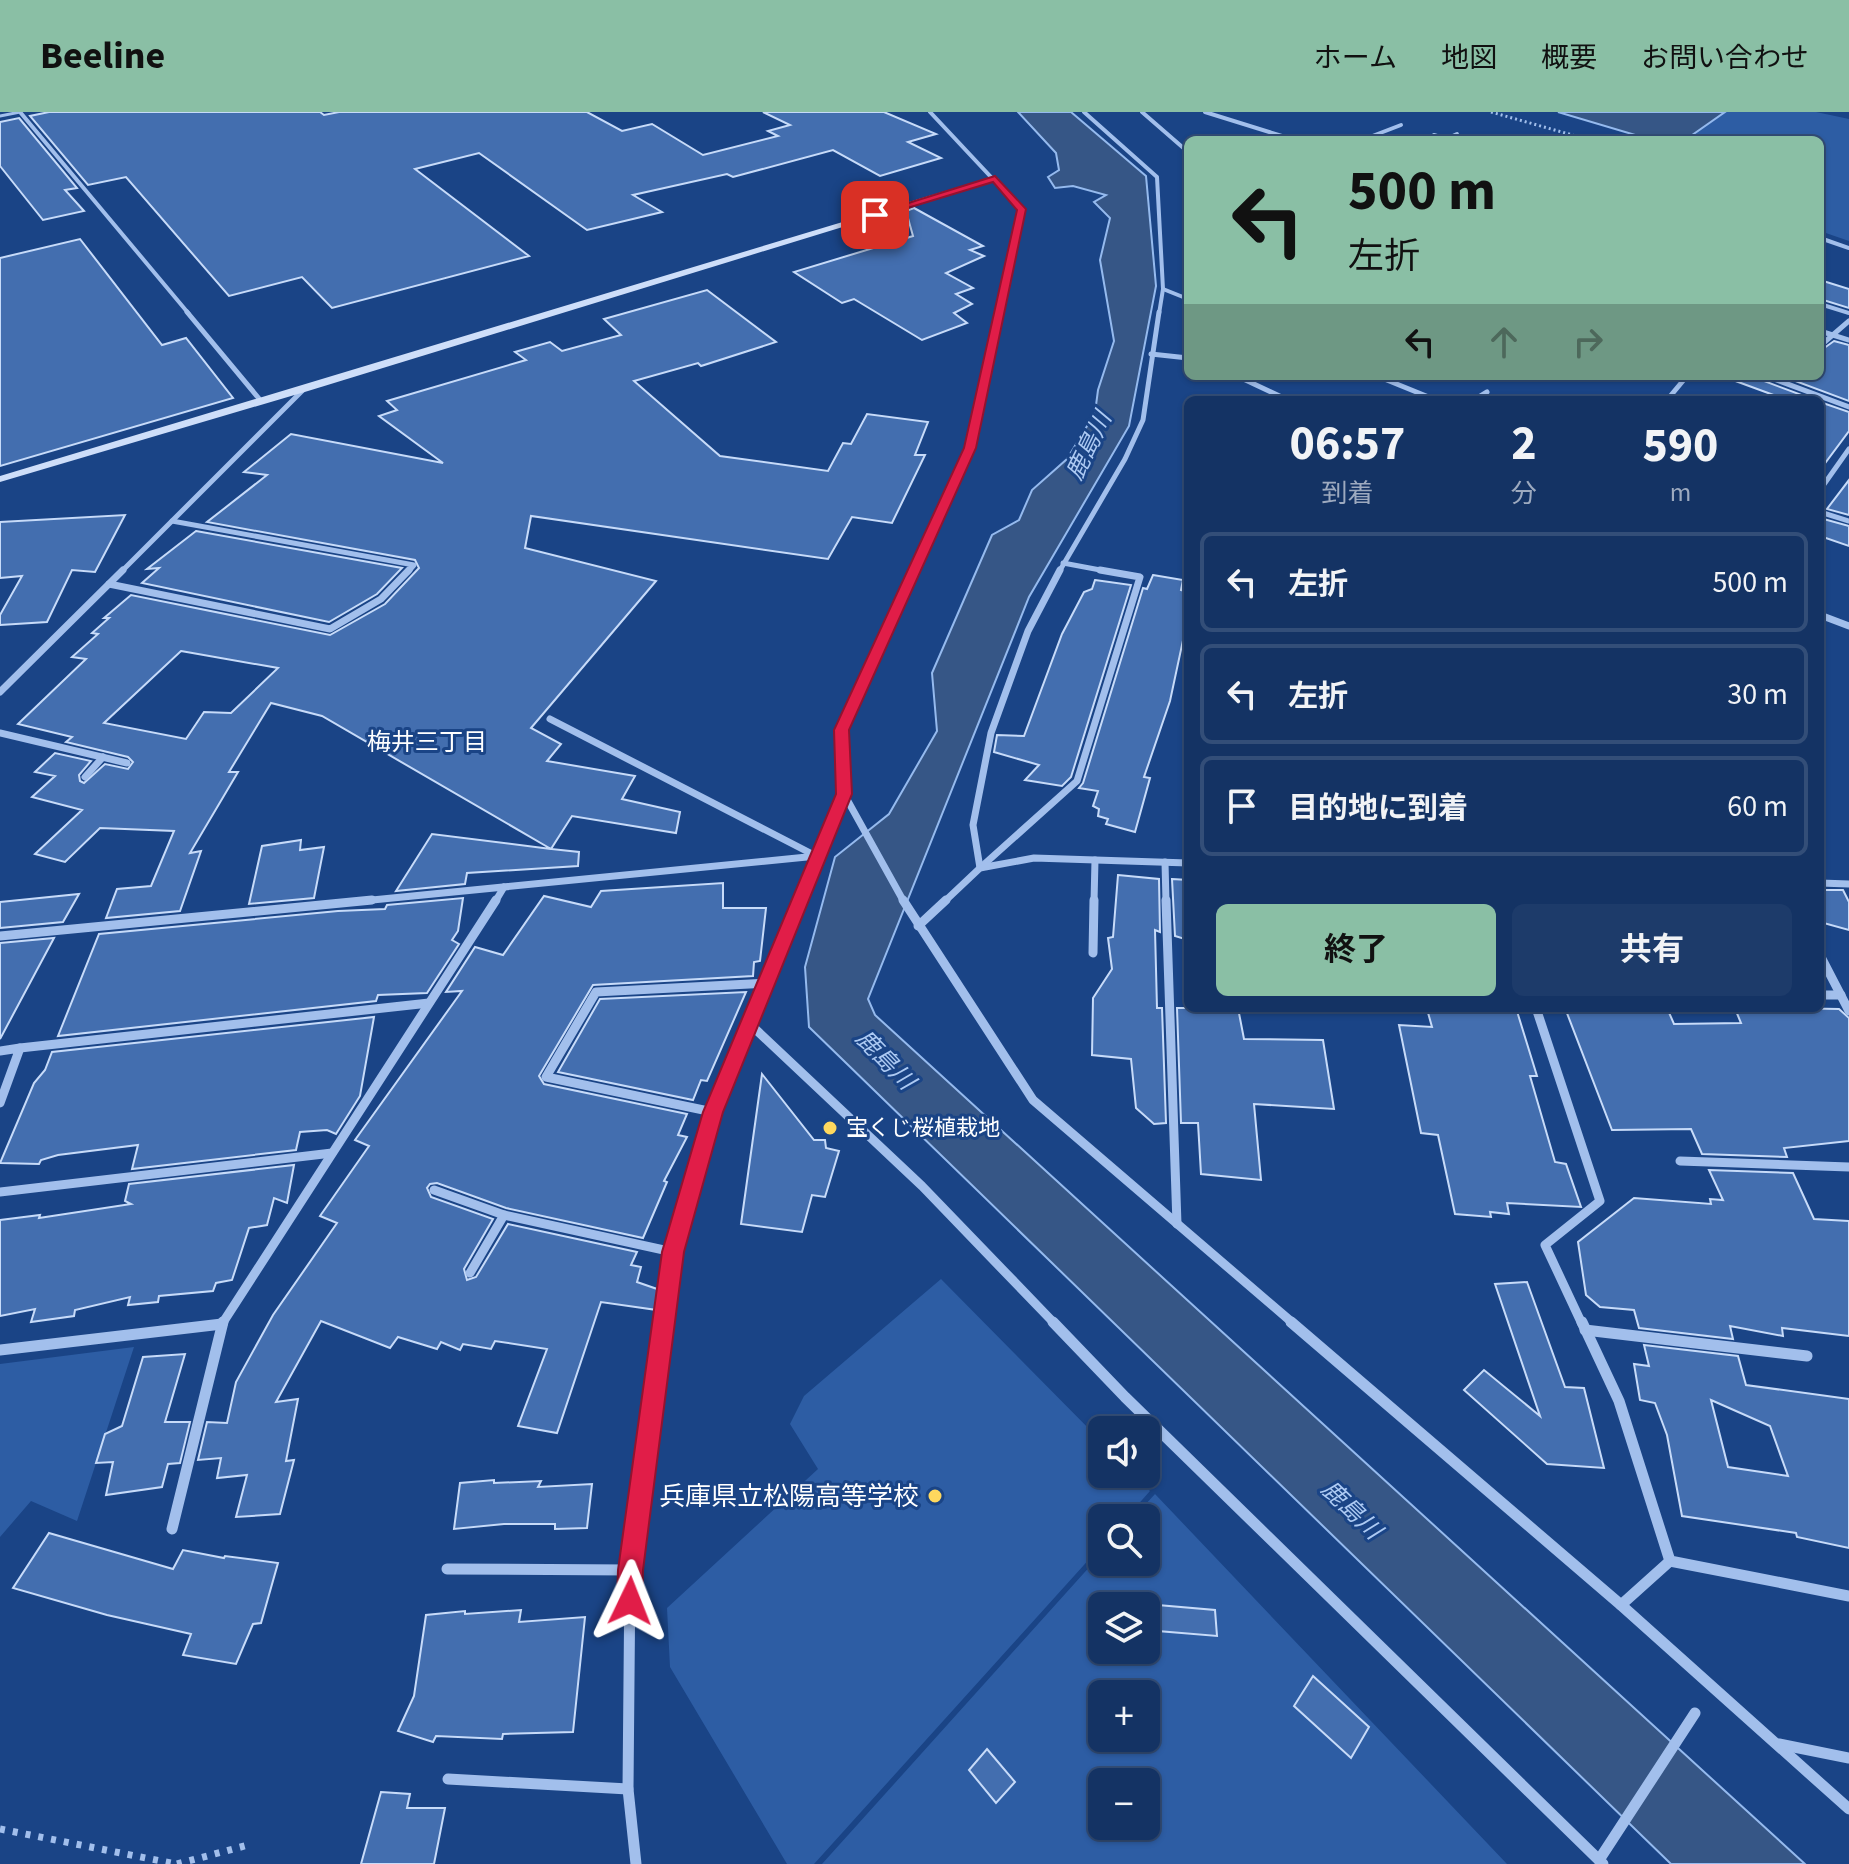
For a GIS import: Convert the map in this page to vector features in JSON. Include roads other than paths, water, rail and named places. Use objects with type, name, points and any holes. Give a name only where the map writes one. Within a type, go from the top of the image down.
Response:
[{"type":"street","points":[[20,112],[261,401]]},
{"type":"street","points":[[636,1864],[628,1789],[630,1570],[673,1252],[713,1112],[769,983],[844,794],[842,730],[970,448],[1021,209],[930,112]]},
{"type":"street","points":[[980,868],[973,825],[991,733],[1028,631],[1063,563],[1125,459],[1143,420],[1163,289],[1157,177],[1084,112]]},
{"type":"street","points":[[1142,112],[1184,149]]},
{"type":"street","points":[[1205,112],[1282,136]]},
{"type":"street","points":[[1372,136],[1401,125]]},
{"type":"street","points":[[1453,136],[1457,134]]},
{"type":"street","points":[[0,479],[995,179]]},
{"type":"street","points":[[1824,239],[1849,248]]},
{"type":"street","points":[[1163,289],[1184,297]]},
{"type":"street","points":[[1824,305],[1849,313]]},
{"type":"street","points":[[1824,343],[1849,321]]},
{"type":"street","points":[[1824,332],[1849,340]]},
{"type":"street","points":[[1151,354],[1184,358]]},
{"type":"street","points":[[1246,380],[1280,396]]},
{"type":"street","points":[[1387,380],[1426,396]]},
{"type":"street","points":[[1670,396],[1684,380]]},
{"type":"street","points":[[1775,380],[1819,396]]},
{"type":"street","points":[[0,692],[304,389]]},
{"type":"street","points":[[1480,396],[1487,392]]},
{"type":"street","points":[[1824,398],[1849,407]]},
{"type":"street","points":[[1824,484],[1848,451]]},
{"type":"street","points":[[1824,513],[1849,521]]},
{"type":"street","points":[[109,584],[330,629],[381,599],[414,565],[172,521]]},
{"type":"street","points":[[918,926],[1077,781],[1140,577],[1063,563]]},
{"type":"street","points":[[1824,617],[1849,626]]},
{"type":"street","points":[[550,719],[817,856]]},
{"type":"street","points":[[0,733],[127,763]]},
{"type":"street","points":[[85,777],[103,757]]},
{"type":"street","points":[[844,794],[918,926],[1033,1100],[1621,1605],[1849,1809]]},
{"type":"street","points":[[0,936],[817,856]]},
{"type":"street","points":[[980,868],[1034,858],[1184,863]]},
{"type":"street","points":[[1093,953],[1095,860]]},
{"type":"street","points":[[1165,862],[1177,1224]]},
{"type":"street","points":[[1824,883],[1849,884]]},
{"type":"street","points":[[172,1529],[222,1324],[504,887]]},
{"type":"street","points":[[1824,963],[1849,1011]]},
{"type":"street","points":[[713,1112],[546,1077],[596,992],[769,983]]},
{"type":"street","points":[[1824,995],[1841,995]]},
{"type":"street","points":[[0,1051],[429,1003]]},
{"type":"street","points":[[1537,1012],[1600,1201],[1545,1245],[1619,1401],[1670,1561]]},
{"type":"street","points":[[751,1025],[922,1186],[1125,1397],[1601,1862],[1695,1713]]},
{"type":"street","points":[[0,1103],[20,1048]]},
{"type":"street","points":[[0,1192],[332,1153]]},
{"type":"street","points":[[1680,1161],[1849,1167]]},
{"type":"street","points":[[434,1190],[504,1215],[673,1252]]},
{"type":"street","points":[[470,1273],[504,1215]]},
{"type":"street","points":[[0,1350],[222,1324]]},
{"type":"street","points":[[1585,1330],[1807,1356]]},
{"type":"street","points":[[1621,1605],[1670,1561]]},
{"type":"street","points":[[1670,1561],[1849,1596]]},
{"type":"street","points":[[447,1569],[630,1570]]},
{"type":"street","points":[[1776,1743],[1849,1758]]},
{"type":"street","points":[[448,1779],[628,1789]]},
{"type":"lane","points":[[0,116],[20,112]]},
{"type":"water","name":"鹿島川","points":[[1018,112],[1071,112],[1146,176],[1156,286],[1129,426],[1029,597],[868,999],[875,1015],[1805,1864],[1671,1864],[809,1027],[805,967],[835,857],[889,814],[937,731],[932,673],[992,535],[1019,520],[1032,490],[1067,459],[1095,413],[1098,390],[1114,341],[1100,260],[1110,218],[1094,202],[1106,195],[1073,186],[1055,188],[1048,177],[1059,170],[1056,153]]},
{"type":"water","points":[[1558,112],[1725,112],[1691,136],[1639,136]]},
{"type":"place","name":"宝くじ桜植栽地","points":[[830,1128]]},
{"type":"place","name":"兵庫県立松陽高等学校","points":[[935,1496]]},
{"type":"district","name":"梅井三丁目","points":[[427,742]]}]
